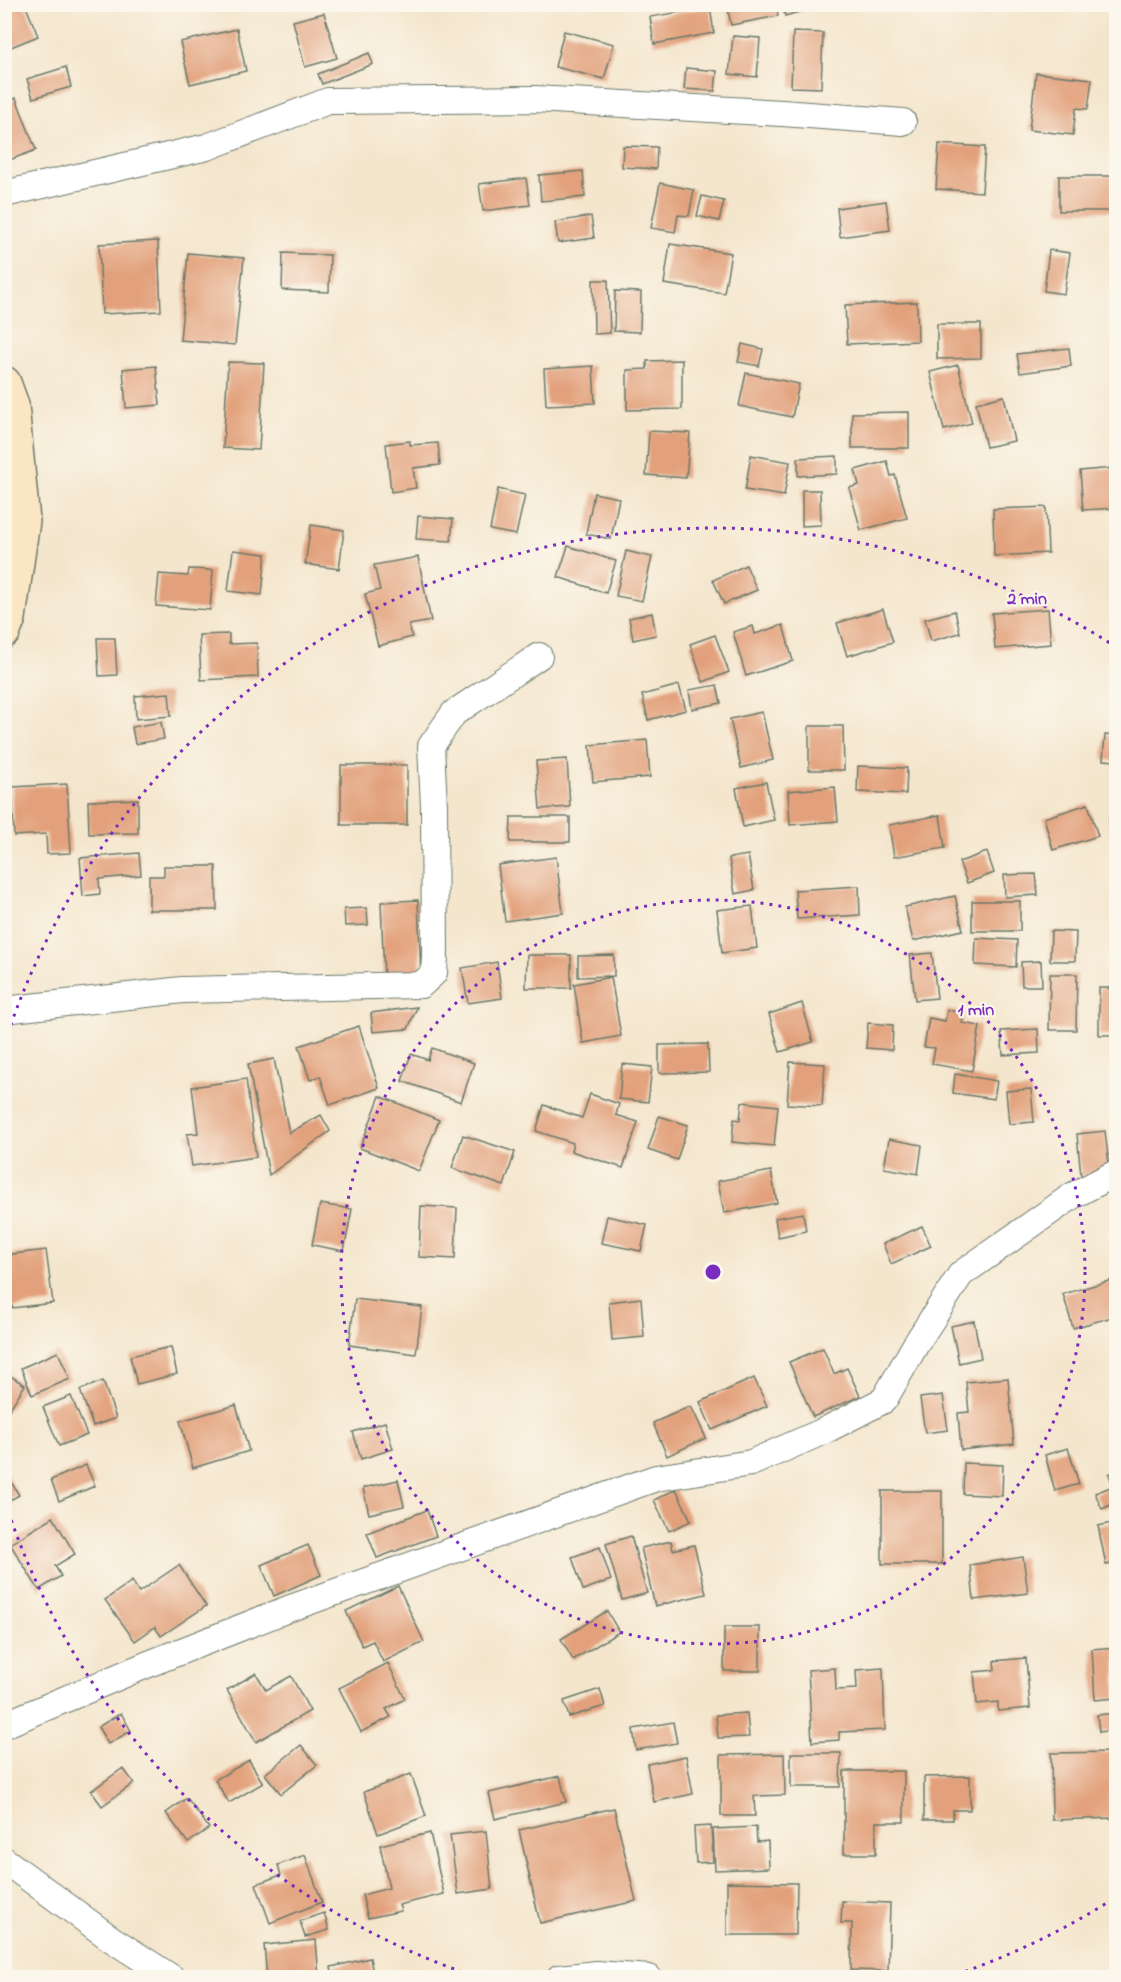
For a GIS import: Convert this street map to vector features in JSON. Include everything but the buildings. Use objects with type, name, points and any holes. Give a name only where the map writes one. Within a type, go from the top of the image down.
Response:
[{"type":"street","points":[[4,194],[207,147],[328,100],[536,99],[903,122]]},
{"type":"street","points":[[4,383],[12,405],[22,521],[9,618],[4,631]]},
{"type":"street","points":[[4,1010],[182,990],[421,985],[434,973],[435,955],[434,806],[431,746],[454,713],[539,656]]},
{"type":"street","points":[[4,1725],[151,1663],[288,1609],[656,1478],[751,1463],[824,1431],[884,1400],[916,1344],[961,1274],[1072,1196],[1116,1173]]},
{"type":"street","points":[[4,1860],[110,1938],[172,1977]]},
{"type":"street","points":[[559,1977],[597,1974],[650,1977]]}]
